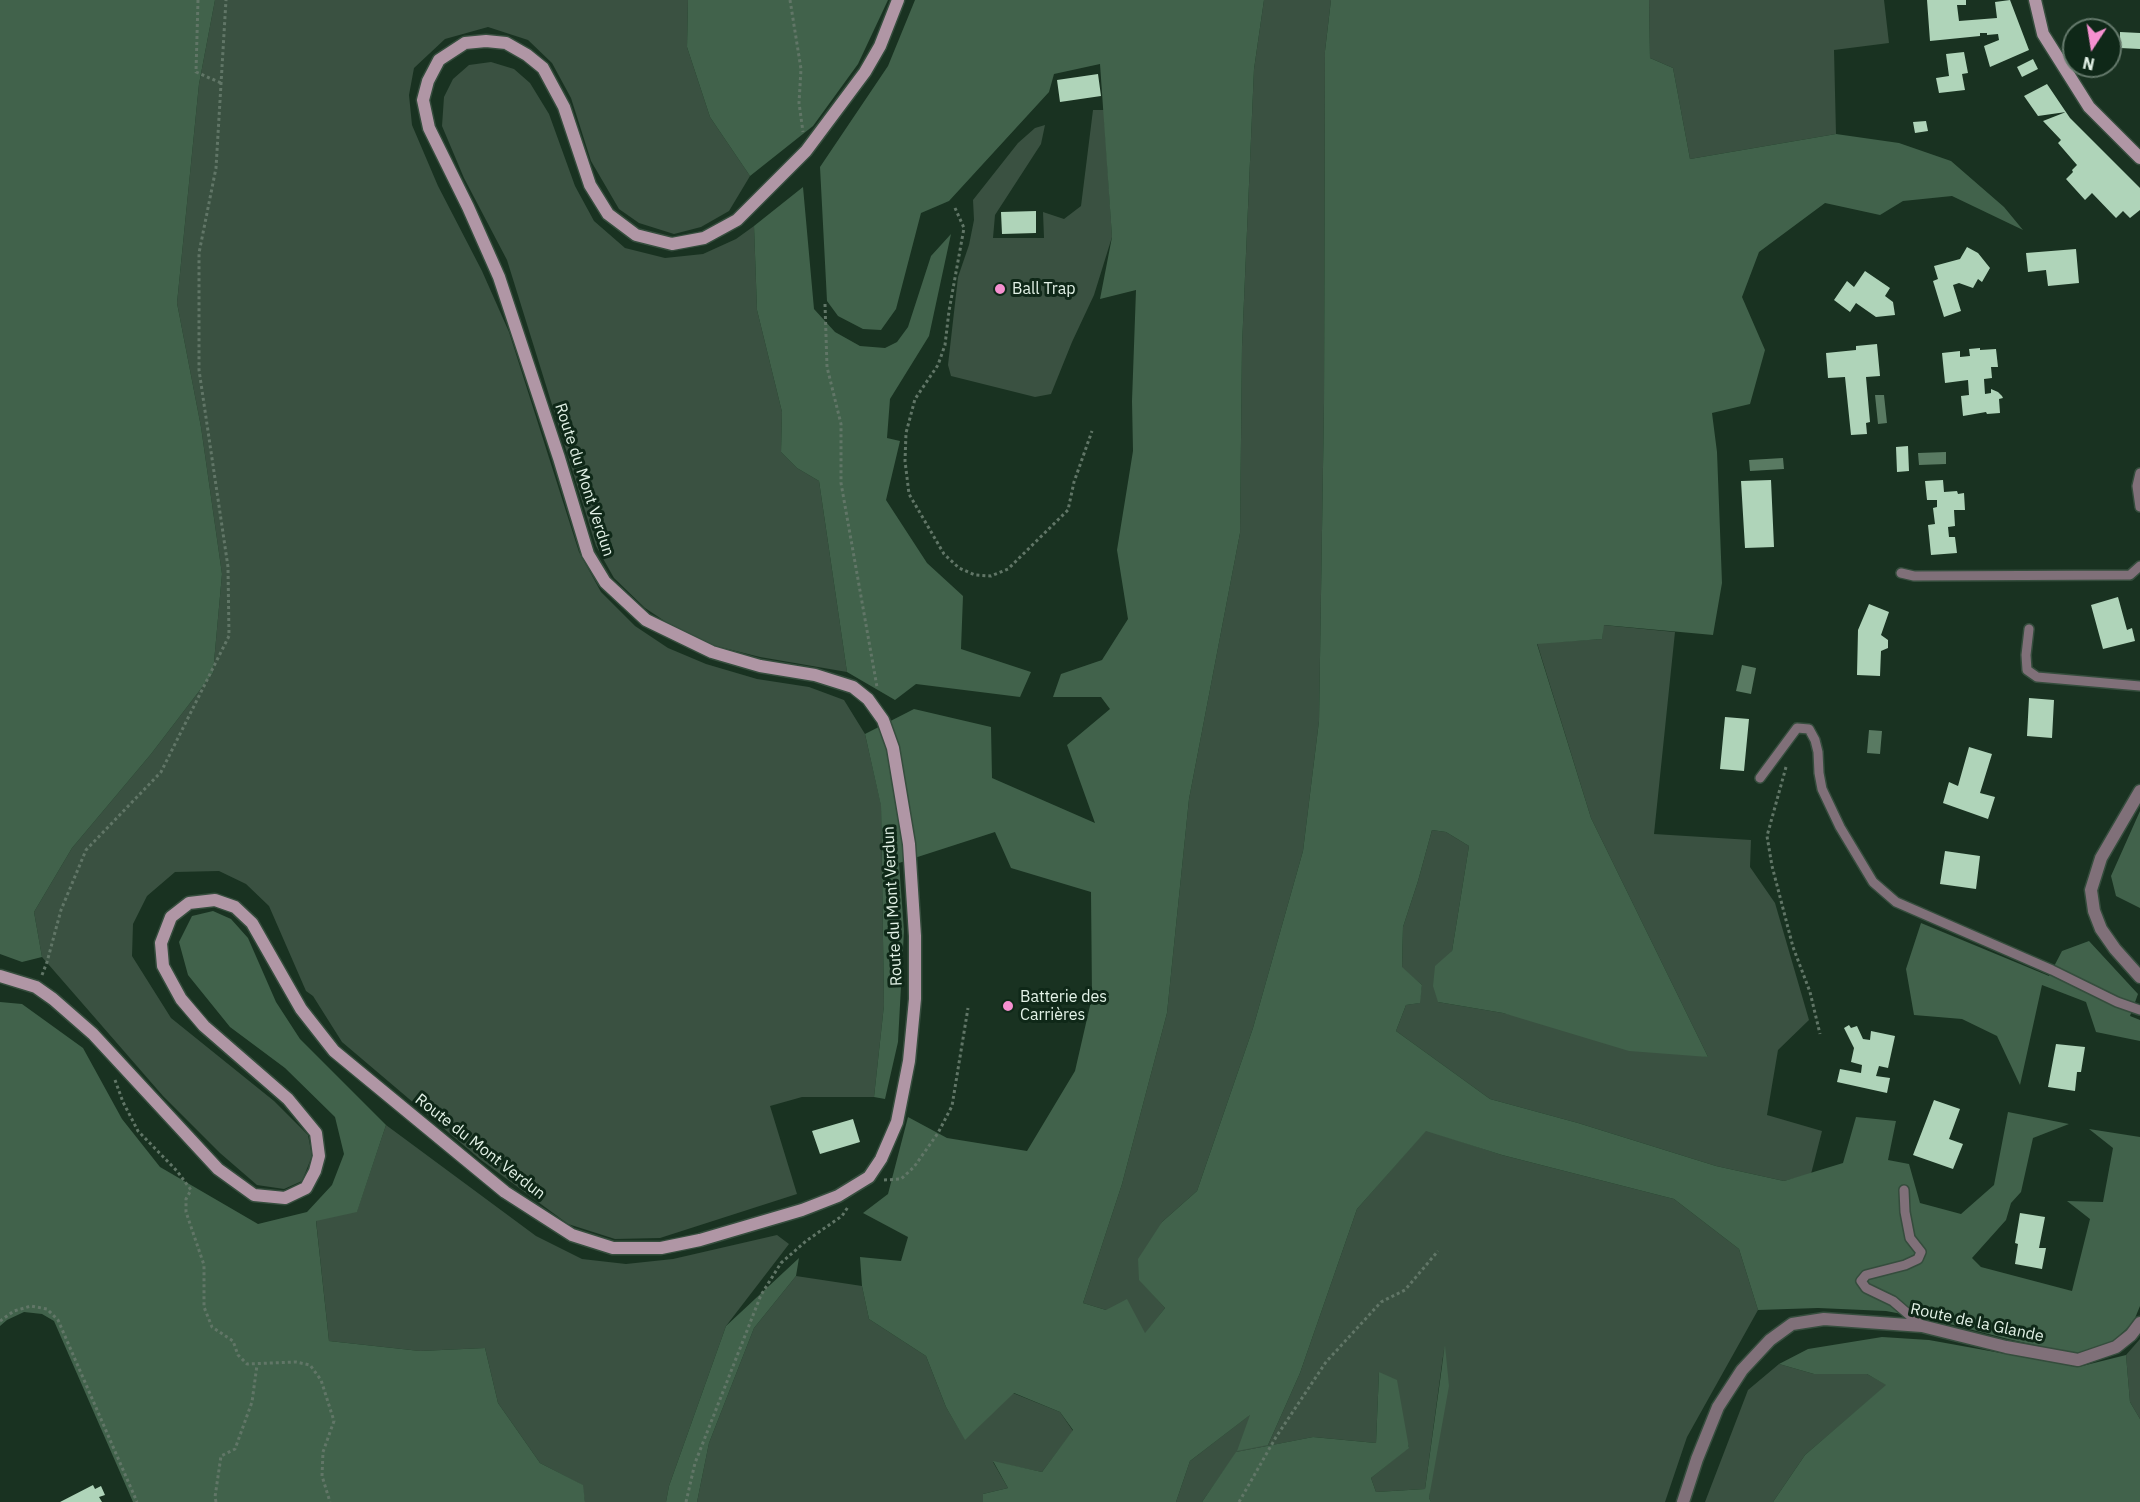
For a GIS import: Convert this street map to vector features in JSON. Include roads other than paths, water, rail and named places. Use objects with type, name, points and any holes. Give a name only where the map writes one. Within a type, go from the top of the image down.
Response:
[{"type":"street","name":"Route du Mont Verdun","points":[[0,976],[36,987],[53,999],[93,1034],[218,1169],[254,1195],[285,1198],[306,1188],[315,1171],[319,1156],[316,1133],[288,1099],[204,1026],[181,999],[163,966],[161,943],[171,917],[189,903],[215,900],[235,907],[252,923],[300,1010],[334,1051],[505,1192],[572,1236],[613,1248],[661,1248],[700,1240],[802,1210],[838,1196],[869,1177],[881,1159],[897,1122],[909,1061],[915,999],[915,936],[909,844],[893,748],[883,720],[868,699],[853,687],[815,675],[760,666],[711,652],[646,620],[605,582],[588,554],[499,277],[429,128],[423,100],[428,81],[439,60],[465,43],[486,41],[506,43],[527,55],[543,68],[564,107],[590,185],[608,214],[636,235],[672,244],[704,238],[737,220],[806,151],[865,72],[880,46],[898,0]]},
{"type":"street","points":[[2035,0],[2043,34],[2090,107],[2140,158]]},
{"type":"street","points":[[2140,791],[2101,858],[2091,890],[2094,911],[2102,929],[2115,950],[2140,977]]},
{"type":"street","name":"Route de la Glande","points":[[1683,1502],[1718,1407],[1743,1370],[1770,1340],[1792,1324],[1824,1319],[1922,1326],[2006,1347],[2078,1360],[2116,1347],[2131,1335],[2140,1323]]},
{"type":"lane","points":[[2140,473],[2137,486],[2140,507]]},
{"type":"lane","points":[[1901,573],[1914,576],[2130,575],[2140,567]]},
{"type":"lane","points":[[2028,629],[2027,670],[2037,677],[2140,686]]},
{"type":"lane","points":[[1760,778],[1797,728],[1809,729],[1818,752],[1822,789],[1840,827],[1873,882],[1896,902],[2052,970],[2117,1002],[2140,1010]]},
{"type":"lane","points":[[1904,1190],[1910,1238],[1921,1252],[1918,1259],[1905,1265],[1866,1275],[1861,1281],[1866,1288],[1893,1301],[1922,1326]]},
{"type":"place","name":"Ball Trap","points":[[1000,289]]},
{"type":"place","name":"Batterie des Carrières","points":[[1008,1006]]}]
